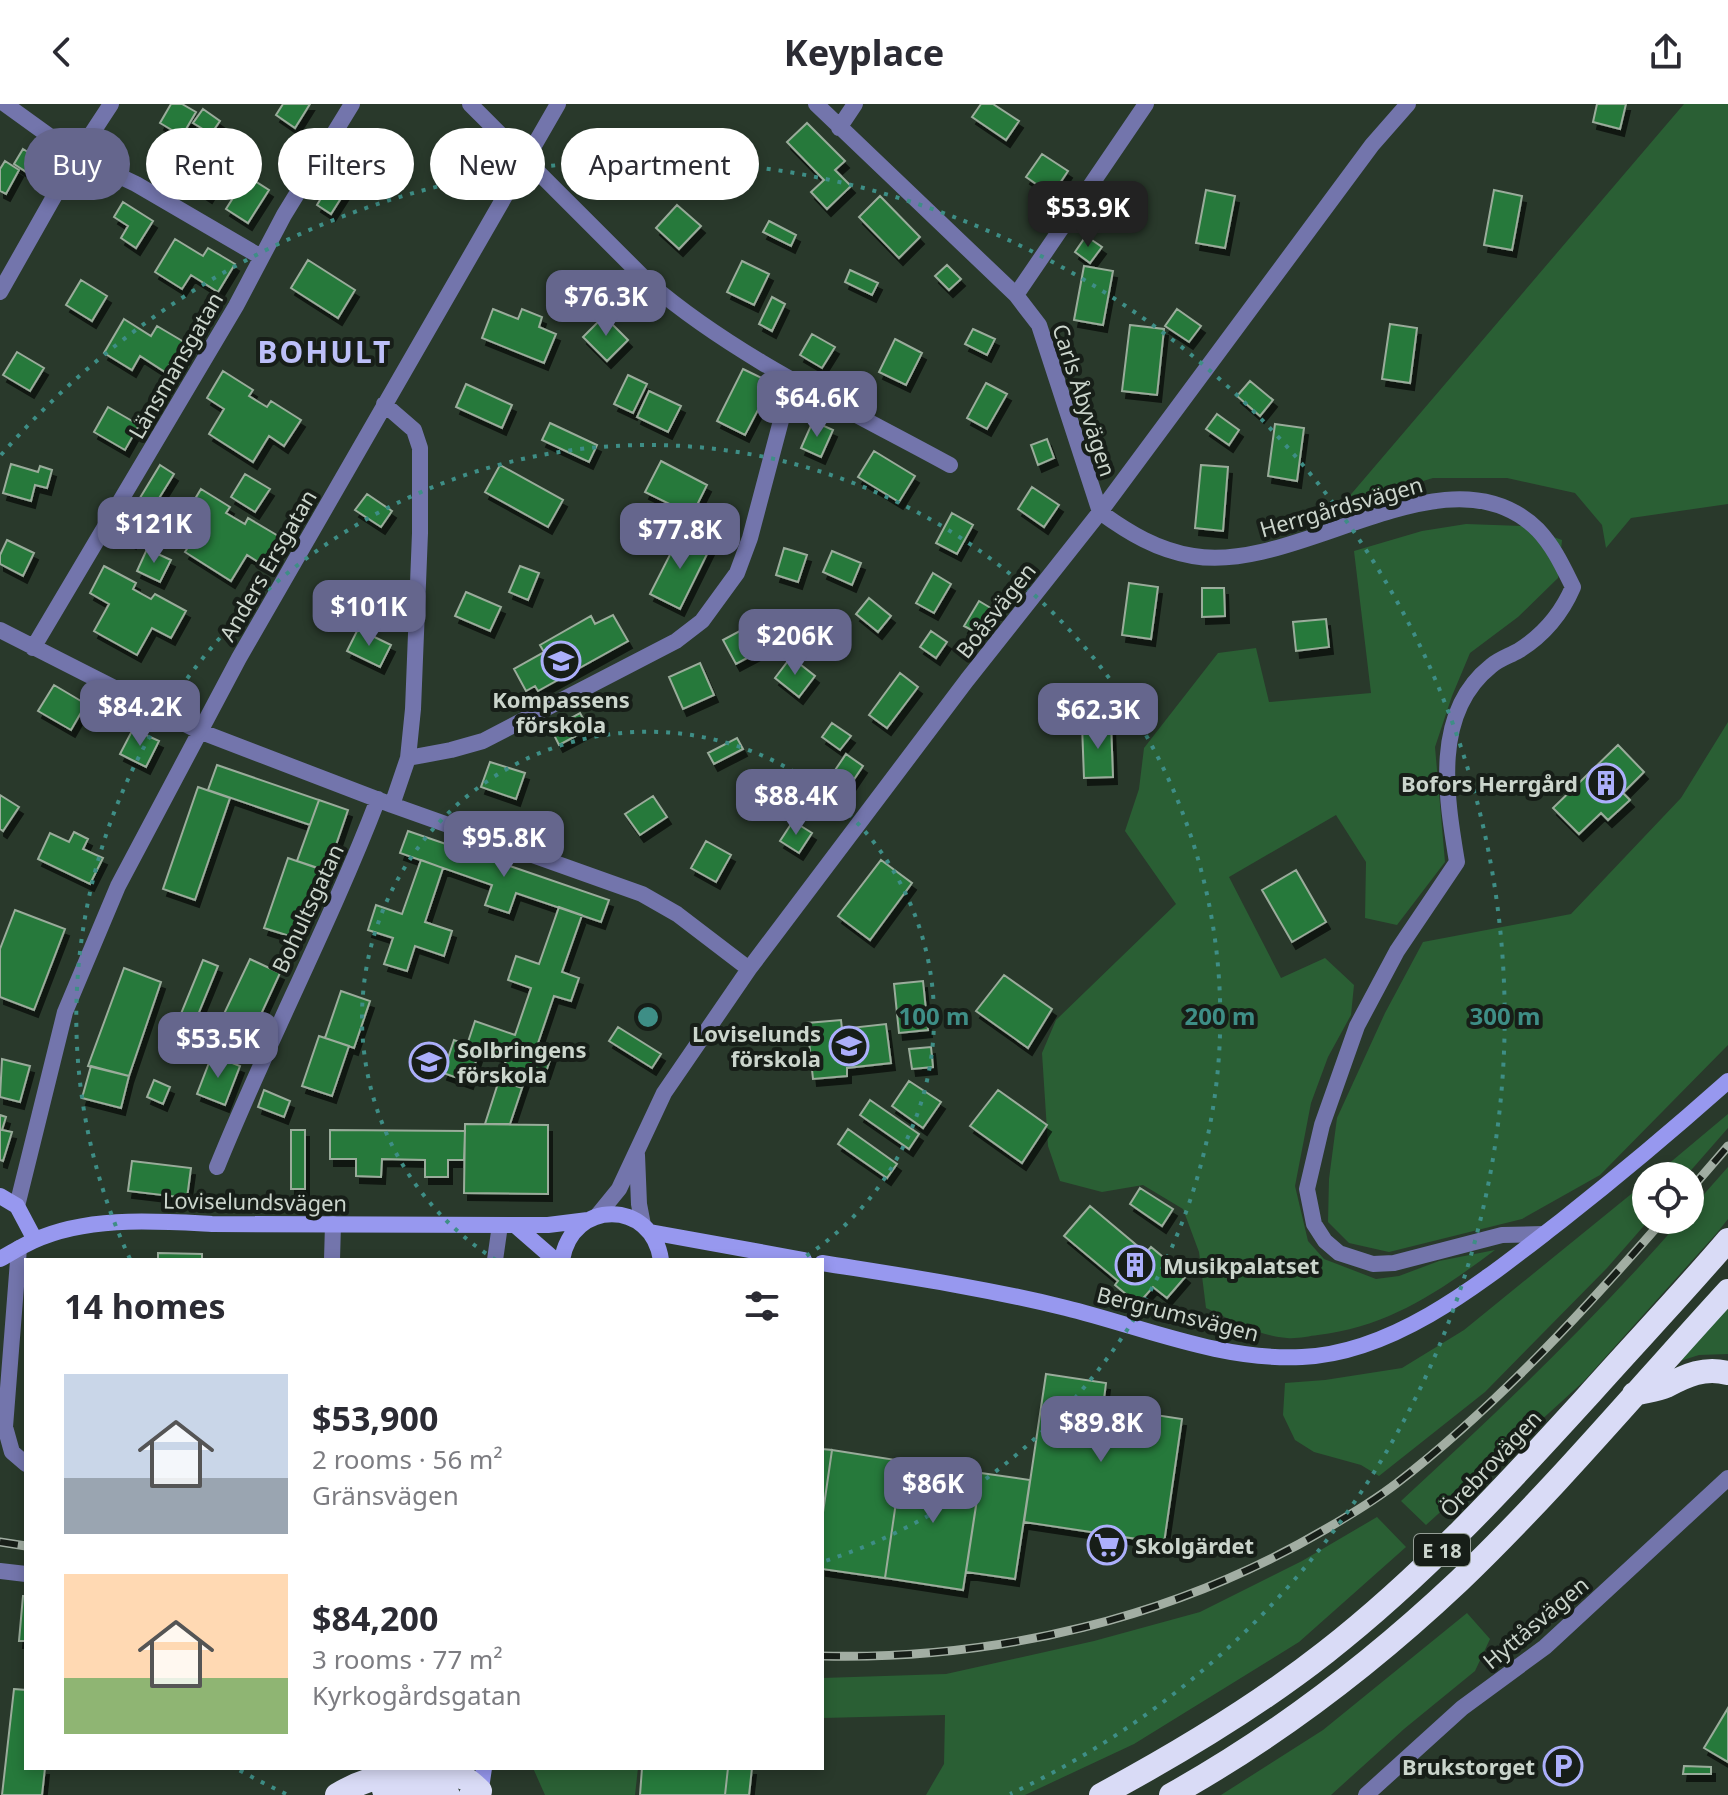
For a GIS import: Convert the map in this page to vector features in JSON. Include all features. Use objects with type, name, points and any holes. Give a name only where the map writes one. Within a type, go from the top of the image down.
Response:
[{"type":"highway","name":"Örebrovägen","points":[[1101,1795],[1238,1715],[1325,1653],[1370,1615],[1463,1530],[1508,1483],[1728,1240]]},
{"type":"highway","name":"E 18","points":[[1171,1795],[1286,1722],[1351,1674],[1434,1604],[1508,1532],[1728,1291]]},
{"type":"highway","points":[[1634,1394],[1665,1386],[1696,1372],[1728,1373]]},
{"type":"highway","points":[[337,1795],[381,1775],[424,1771],[464,1778],[479,1787]]},
{"type":"highway","points":[[367,1795],[389,1789],[411,1788],[448,1795]]},
{"type":"street","points":[[5,104],[38,128]]},
{"type":"street","points":[[95,128],[111,104]]},
{"type":"street","name":"Länsmansgatan","points":[[33,648],[352,104]]},
{"type":"street","points":[[470,104],[494,128]]},
{"type":"street","name":"Anders Ersgatan","points":[[544,128],[558,104]]},
{"type":"street","name":"Carls Åbyvägen","points":[[816,104],[1016,295],[1039,325],[1080,459],[1100,512]]},
{"type":"street","points":[[839,128],[855,104]]},
{"type":"street","points":[[1016,295],[1146,104]]},
{"type":"street","name":"Boåsvägen","points":[[592,1218],[619,1189],[664,1093],[749,969],[967,680],[1100,512],[1372,145],[1408,104]]},
{"type":"street","points":[[545,179],[679,309],[719,337],[950,465]]},
{"type":"street","points":[[130,181],[261,257]]},
{"type":"street","points":[[0,292],[52,200]]},
{"type":"street","name":"Anders Ersgatan","points":[[17,1206],[65,1012],[118,886],[199,731],[503,200]]},
{"type":"street","points":[[408,758],[483,741],[676,641],[702,621],[737,573],[750,538],[792,379]]},
{"type":"street","name":"Bohultsgatan","points":[[217,1167],[349,874],[408,758],[419,577],[420,448],[414,430],[384,404]]},
{"type":"street","name":"Herrgårdsvägen","points":[[1100,512],[1154,546],[1194,556],[1216,557],[1290,545],[1415,505],[1443,499],[1466,499],[1491,503],[1516,513],[1537,530],[1555,551],[1573,587],[1563,610],[1544,632],[1493,664],[1472,684],[1460,705],[1449,744],[1446,786],[1457,862],[1397,951],[1357,1026],[1322,1125],[1307,1189],[1314,1224],[1325,1241],[1339,1253],[1357,1261],[1394,1263],[1502,1235],[1544,1234]]},
{"type":"street","points":[[0,630],[199,731],[385,802],[642,894],[677,914],[749,969]]},
{"type":"street","name":"Bergrumsvägen","points":[[824,1263],[1065,1307],[1234,1353],[1305,1357],[1343,1351],[1379,1340],[1404,1328],[1460,1294],[1640,1159],[1728,1081]]},
{"type":"street","name":"Boåsvägen","points":[[637,1155],[639,1204],[646,1228]]},
{"type":"street","points":[[0,1196],[17,1206],[35,1240]]},
{"type":"street","name":"Loviselundsvägen","points":[[0,1259],[35,1240],[78,1227],[166,1221],[212,1224],[548,1225],[622,1215],[646,1228]]},
{"type":"street","points":[[562,1258],[573,1233],[592,1218]]},
{"type":"street","points":[[332,1258],[333,1224]]},
{"type":"street","points":[[496,1258],[508,1225],[552,1258]]},
{"type":"street","points":[[646,1228],[792,1258]]},
{"type":"street","points":[[646,1228],[659,1249],[661,1258]]},
{"type":"street","points":[[19,1248],[5,1427],[12,1452],[24,1462]]},
{"type":"street","name":"Hyttåsvägen","points":[[1366,1795],[1462,1708],[1545,1647],[1728,1478]]},
{"type":"street","points":[[0,1571],[24,1574]]},
{"type":"green space","points":[[1684,104],[1728,104],[1728,504],[1631,518],[1606,548],[1602,525],[1575,493],[1507,478],[1433,478],[1341,506]]},
{"type":"green space","points":[[1466,524],[1522,526],[1562,540],[1558,578],[1518,617],[1470,653],[1452,696],[1435,747],[1445,862],[1397,925],[1365,918],[1366,862],[1336,815],[1229,877],[1281,978],[1325,958],[1354,985],[1351,1015],[1328,1057],[1311,1103],[1295,1186],[1308,1241],[1324,1259],[1376,1279],[1399,1276],[1439,1261],[1495,1250],[1433,1293],[1367,1324],[1299,1338],[1266,1334],[1206,1308],[1199,1252],[1183,1209],[1143,1185],[1102,1192],[1060,1181],[1048,1146],[1042,1053],[1056,1020],[1176,904],[1125,831],[1139,789],[1144,748],[1218,653],[1256,648],[1269,702],[1371,693],[1354,551],[1422,531]]},
{"type":"green space","points":[[1728,722],[1728,1045],[1600,1175],[1522,1219],[1389,1252],[1349,1243],[1328,1222],[1329,1179],[1337,1118],[1385,1013],[1423,942],[1571,914],[1681,798]]},
{"type":"green space","points":[[1728,1114],[1728,1128],[1698,1162],[1671,1162]]},
{"type":"green space","points":[[1728,1167],[1728,1219],[1716,1234],[1583,1382],[1426,1525],[1401,1501],[1545,1365],[1668,1234],[1704,1234],[1704,1194]]},
{"type":"green space","points":[[1632,1193],[1632,1234],[1637,1234],[1607,1268],[1485,1392],[1379,1476],[1361,1465],[1314,1452],[1295,1440],[1283,1415],[1285,1383],[1402,1368],[1464,1330]]},
{"type":"green space","points":[[1728,1305],[1728,1354],[1699,1355],[1680,1361]]},
{"type":"green space","points":[[1377,1517],[1406,1547],[1299,1642],[1134,1744],[1025,1795],[926,1795],[944,1764],[945,1715],[824,1718],[824,1678],[946,1674],[1094,1641],[1200,1612],[1302,1561]]},
{"type":"green space","points":[[1467,1613],[1490,1639],[1475,1671],[1331,1795],[1221,1795],[1323,1730]]},
{"type":"green space","points":[[534,1770],[638,1770],[635,1795],[545,1795]]},
{"type":"building","points":[[171,104],[182,104],[196,112],[187,128],[168,128],[160,123]]},
{"type":"building","points":[[283,104],[310,104],[295,128],[276,115]]},
{"type":"building","points":[[981,104],[993,104],[1019,121],[1006,140],[972,117]]},
{"type":"building","points":[[1597,104],[1626,104],[1620,129],[1593,122]]},
{"type":"building","points":[[203,109],[220,121],[215,128],[201,128],[193,123]]},
{"type":"building","points":[[807,123],[845,161],[835,170],[851,186],[827,209],[811,192],[824,180],[787,142]]},
{"type":"building","points":[[23,149],[24,150],[24,170],[14,164]]},
{"type":"building","points":[[1042,154],[1068,171],[1052,195],[1026,177]]},
{"type":"building","points":[[5,161],[19,170],[6,194],[0,191],[0,169]]},
{"type":"building","points":[[262,186],[269,190],[248,223],[226,209],[232,200],[262,200]]},
{"type":"building","points":[[1206,190],[1235,196],[1225,248],[1196,243]]},
{"type":"building","points":[[1494,190],[1522,196],[1512,250],[1484,245]]},
{"type":"building","points":[[880,196],[920,237],[899,258],[859,217]]},
{"type":"building","points":[[320,200],[340,200],[331,214],[317,205]]},
{"type":"building","points":[[123,202],[153,221],[136,248],[121,238],[128,226],[114,217]]},
{"type":"building","points":[[677,205],[701,226],[679,249],[656,228]]},
{"type":"building","points":[[769,221],[796,235],[791,246],[763,232]]},
{"type":"building","points":[[1086,236],[1102,247],[1090,263],[1075,252]]},
{"type":"building","points":[[175,239],[203,256],[208,248],[235,264],[218,292],[191,275],[182,289],[155,272]]},
{"type":"building","points":[[308,260],[355,290],[338,318],[291,288]]},
{"type":"building","points":[[742,261],[769,274],[754,305],[727,292]]},
{"type":"building","points":[[947,265],[961,279],[949,290],[935,276]]},
{"type":"building","points":[[1084,266],[1113,271],[1103,325],[1074,320]]},
{"type":"building","points":[[850,270],[878,283],[872,295],[845,282]]},
{"type":"building","points":[[81,280],[107,296],[92,321],[66,305]]},
{"type":"building","points":[[772,297],[785,304],[772,331],[759,324]]},
{"type":"building","points":[[493,309],[518,319],[522,309],[542,317],[539,327],[556,334],[544,363],[482,338]]},
{"type":"building","points":[[1177,309],[1201,326],[1189,342],[1165,326]]},
{"type":"building","points":[[604,316],[628,340],[607,361],[583,337]]},
{"type":"building","points":[[124,319],[151,336],[157,326],[184,342],[165,372],[140,356],[132,370],[104,353]]},
{"type":"building","points":[[1390,324],[1417,328],[1410,383],[1382,379]]},
{"type":"building","points":[[1130,325],[1164,329],[1157,395],[1122,391]]},
{"type":"building","points":[[973,329],[995,339],[987,355],[965,344]]},
{"type":"building","points":[[812,334],[835,347],[822,368],[800,355]]},
{"type":"building","points":[[895,339],[922,353],[906,385],[879,372]]},
{"type":"building","points":[[17,352],[44,368],[30,391],[3,375]]},
{"type":"building","points":[[743,369],[772,383],[745,435],[717,421]]},
{"type":"building","points":[[223,371],[253,390],[249,396],[267,407],[271,401],[301,420],[284,446],[269,436],[253,462],[209,434],[224,409],[207,398]]},
{"type":"building","points":[[628,375],[647,384],[633,413],[614,404]]},
{"type":"building","points":[[1250,381],[1273,400],[1260,416],[1237,396]]},
{"type":"building","points":[[986,383],[1007,394],[987,429],[967,418]]},
{"type":"building","points":[[466,384],[512,405],[502,428],[456,407]]},
{"type":"building","points":[[649,391],[681,406],[668,432],[637,417]]},
{"type":"building","points":[[108,407],[139,425],[125,450],[94,432]]},
{"type":"building","points":[[1217,414],[1239,430],[1229,445],[1206,429]]},
{"type":"building","points":[[813,421],[833,430],[821,457],[801,448]]},
{"type":"building","points":[[550,423],[597,445],[589,462],[542,440]]},
{"type":"building","points":[[1275,424],[1304,428],[1297,481],[1268,476]]},
{"type":"building","points":[[1047,439],[1054,458],[1038,465],[1031,445]]},
{"type":"building","points":[[874,451],[915,476],[899,502],[858,477]]},
{"type":"building","points":[[661,461],[707,485],[692,515],[645,492]]},
{"type":"building","points":[[11,464],[38,472],[40,466],[52,470],[47,488],[35,485],[31,501],[3,493]]},
{"type":"building","points":[[160,465],[174,474],[132,542],[118,534]]},
{"type":"building","points":[[500,465],[563,500],[548,527],[485,492]]},
{"type":"building","points":[[1201,465],[1228,467],[1223,531],[1195,528]]},
{"type":"building","points":[[245,474],[270,489],[255,512],[231,497]]},
{"type":"building","points":[[1032,487],[1059,505],[1044,527],[1018,509]]},
{"type":"building","points":[[201,489],[230,507],[226,513],[245,524],[248,518],[280,537],[263,565],[247,555],[231,581],[185,552],[201,527],[184,517]]},
{"type":"building","points":[[367,494],[392,511],[381,527],[355,510]]},
{"type":"building","points":[[638,505],[655,515],[641,539],[625,529]]},
{"type":"building","points":[[952,513],[973,525],[957,554],[936,543]]},
{"type":"building","points":[[681,533],[710,548],[680,609],[650,594]]},
{"type":"building","points":[[7,540],[34,553],[23,576],[0,564],[0,555]]},
{"type":"building","points":[[784,548],[807,555],[798,582],[776,575]]},
{"type":"building","points":[[147,549],[171,560],[160,582],[137,571]]},
{"type":"building","points":[[832,551],[861,563],[852,585],[823,572]]},
{"type":"building","points":[[104,566],[136,583],[133,589],[151,599],[155,594],[186,611],[171,638],[152,628],[137,655],[94,631],[109,604],[90,593]]},
{"type":"building","points":[[520,566],[539,573],[528,600],[509,592]]},
{"type":"building","points":[[933,573],[951,584],[934,613],[916,603]]},
{"type":"building","points":[[1129,583],[1158,587],[1151,639],[1122,635]]},
{"type":"building","points":[[1202,588],[1224,588],[1225,616],[1202,617]]},
{"type":"building","points":[[466,592],[501,607],[490,631],[455,616]]},
{"type":"building","points":[[869,598],[891,616],[878,632],[856,614]]},
{"type":"building","points":[[979,601],[994,610],[979,634],[964,626]]},
{"type":"building","name":"Kompassens förskola","points":[[613,615],[628,641],[538,691],[535,686],[526,691],[514,669],[544,652],[540,645],[591,616],[595,624]]},
{"type":"building","points":[[1326,619],[1329,647],[1296,651],[1293,622]]},
{"type":"building","points":[[751,625],[764,649],[736,664],[723,640]]},
{"type":"building","points":[[358,629],[391,645],[380,667],[347,651]]},
{"type":"building","points":[[931,631],[947,642],[936,658],[920,647]]},
{"type":"building","points":[[791,657],[815,676],[799,697],[775,678]]},
{"type":"building","points":[[700,663],[714,695],[683,709],[669,677]]},
{"type":"building","points":[[900,673],[918,687],[887,728],[869,715]]},
{"type":"building","points":[[54,685],[86,704],[71,730],[38,711]]},
{"type":"building","points":[[580,713],[589,729],[559,745],[551,729]]},
{"type":"building","points":[[832,723],[851,736],[840,750],[822,737]]},
{"type":"building","points":[[1111,723],[1113,777],[1084,778],[1082,725]]},
{"type":"building","points":[[133,729],[159,741],[146,767],[120,754]]},
{"type":"building","points":[[737,738],[743,749],[714,764],[708,753]]},
{"type":"building","name":"Bofors Herrgård","points":[[1618,745],[1644,772],[1623,793],[1630,800],[1608,820],[1601,813],[1579,834],[1553,808]]},
{"type":"building","points":[[846,754],[863,766],[842,797],[825,785]]},
{"type":"building","points":[[490,762],[525,773],[516,799],[481,787]]},
{"type":"building","points":[[217,765],[319,800],[310,825],[208,790]]},
{"type":"building","points":[[772,783],[795,800],[788,810],[765,793]]},
{"type":"building","points":[[198,787],[230,798],[195,900],[163,889]]},
{"type":"building","points":[[0,795],[19,807],[3,831],[0,829]]},
{"type":"building","points":[[653,796],[667,817],[640,835],[625,814]]},
{"type":"building","points":[[319,800],[348,810],[327,871],[297,861]]},
{"type":"building","points":[[793,821],[812,833],[799,853],[780,841]]},
{"type":"building","points":[[408,831],[609,900],[601,922],[516,893],[509,913],[485,905],[492,885],[400,853]]},
{"type":"building","points":[[74,832],[88,839],[83,849],[103,858],[90,884],[38,859],[50,833],[69,842]]},
{"type":"building","points":[[706,841],[731,855],[716,882],[691,868]]},
{"type":"building","points":[[288,858],[320,869],[296,938],[264,928]]},
{"type":"building","points":[[421,860],[443,868],[425,922],[452,931],[444,956],[415,946],[407,971],[384,964],[393,938],[368,930],[376,905],[402,914]]},
{"type":"building","points":[[881,860],[912,883],[870,940],[838,916]]},
{"type":"building","points":[[1296,870],[1326,922],[1292,942],[1262,890]]},
{"type":"building","points":[[559,907],[582,915],[562,972],[579,978],[571,1001],[554,996],[538,1043],[554,1048],[546,1072],[530,1066],[522,1088],[499,1080],[507,1058],[480,1049],[469,1082],[443,1073],[454,1040],[467,1045],[475,1021],[515,1035],[531,988],[508,980],[516,956],[539,964]]},
{"type":"building","points":[[15,910],[65,929],[34,1010],[0,997],[0,949]]},
{"type":"building","points":[[250,959],[280,973],[245,1049],[214,1035]]},
{"type":"building","points":[[203,960],[218,966],[193,1027],[178,1021]]},
{"type":"building","points":[[124,968],[161,982],[129,1076],[88,1066]]},
{"type":"building","points":[[1004,975],[1052,1009],[1028,1048],[976,1011]]},
{"type":"building","points":[[923,981],[928,1030],[899,1033],[894,984]]},
{"type":"building","points":[[341,991],[370,1001],[354,1048],[325,1038]]},
{"type":"building","name":"Loviselunds förskola","points":[[841,1020],[842,1029],[886,1024],[891,1063],[847,1068],[847,1076],[813,1079],[807,1023]]},
{"type":"building","points":[[618,1027],[661,1054],[652,1068],[609,1041]]},
{"type":"building","points":[[319,1036],[349,1046],[332,1096],[302,1086]]},
{"type":"building","points":[[931,1047],[933,1067],[912,1069],[909,1049]]},
{"type":"building","points":[[212,1055],[240,1066],[225,1105],[197,1094]]},
{"type":"building","points":[[2,1059],[30,1066],[20,1102],[0,1097]]},
{"type":"building","points":[[91,1066],[129,1076],[121,1108],[82,1098]]},
{"type":"building","points":[[154,1080],[170,1087],[163,1104],[147,1097]]},
{"type":"building","points":[[499,1080],[522,1088],[510,1124],[485,1124]]},
{"type":"building","points":[[909,1081],[941,1102],[923,1128],[892,1106]]},
{"type":"building","points":[[264,1090],[290,1101],[284,1117],[258,1107]]},
{"type":"building","points":[[998,1090],[1047,1125],[1022,1163],[970,1126]]},
{"type":"building","points":[[870,1100],[919,1134],[909,1149],[860,1115]]},
{"type":"building","points":[[0,1115],[6,1117],[2,1130],[12,1132],[3,1161],[0,1160]]},
{"type":"building","points":[[465,1124],[548,1125],[548,1194],[464,1193]]},
{"type":"building","points":[[848,1129],[897,1164],[887,1178],[838,1144]]},
{"type":"building","points":[[291,1130],[305,1130],[305,1189],[291,1189]]},
{"type":"building","points":[[330,1130],[465,1131],[464,1160],[448,1160],[448,1177],[425,1177],[425,1160],[382,1159],[381,1177],[356,1176],[356,1159],[330,1159]]},
{"type":"building","points":[[132,1161],[191,1168],[187,1198],[128,1191]]},
{"type":"building","points":[[1140,1188],[1173,1209],[1162,1226],[1130,1204]]},
{"type":"building","name":"Musikpalatset","points":[[1090,1206],[1146,1253],[1151,1247],[1186,1276],[1167,1298],[1153,1287],[1138,1304],[1115,1285],[1118,1281],[1064,1236]]},
{"type":"building","points":[[158,1253],[202,1254],[202,1258],[158,1258]]},
{"type":"building","points":[[1046,1374],[1106,1383],[1103,1407],[1182,1419],[1164,1543],[1024,1522]]},
{"type":"building","points":[[824,1449],[832,1450],[824,1505]]},
{"type":"building","points":[[832,1450],[902,1461],[885,1578],[824,1569],[824,1505]]},
{"type":"building","points":[[902,1461],[981,1473],[963,1590],[885,1578]]},
{"type":"building","points":[[981,1473],[1030,1480],[1015,1579],[966,1572]]},
{"type":"building","points":[[23,1596],[24,1596],[24,1641],[19,1641]]},
{"type":"building","points":[[14,1689],[24,1690],[24,1770],[45,1770],[42,1795],[2,1795]]},
{"type":"building","points":[[1728,1708],[1728,1762],[1704,1748]]},
{"type":"building","points":[[1684,1766],[1711,1767],[1711,1774],[1683,1774]]},
{"type":"building","points":[[642,1770],[728,1770],[725,1795],[640,1795]]},
{"type":"building","points":[[728,1770],[752,1770],[749,1795],[725,1795]]},
{"type":"railway","points":[[1704,1174],[1728,1146]]},
{"type":"railway","points":[[824,1656],[954,1650],[1019,1641],[1146,1609],[1208,1587],[1268,1560],[1362,1507],[1433,1454],[1536,1358],[1651,1234]]},
{"type":"railway","points":[[0,1542],[24,1546]]},
{"type":"place","name":"Kompassens förskola","points":[[561,661]]},
{"type":"place","name":"Bofors Herrgård","points":[[1606,783]]},
{"type":"place","name":"Loviselunds förskola","points":[[849,1046]]},
{"type":"place","name":"Solbringens förskola","points":[[429,1062]]},
{"type":"place","name":"Musikpalatset","points":[[1135,1265]]},
{"type":"place","name":"Skolgärdet","points":[[1107,1545]]},
{"type":"place","name":"Brukstorget","points":[[1563,1766]]},
{"type":"district","name":"BOHULT","points":[[325,351]]}]
